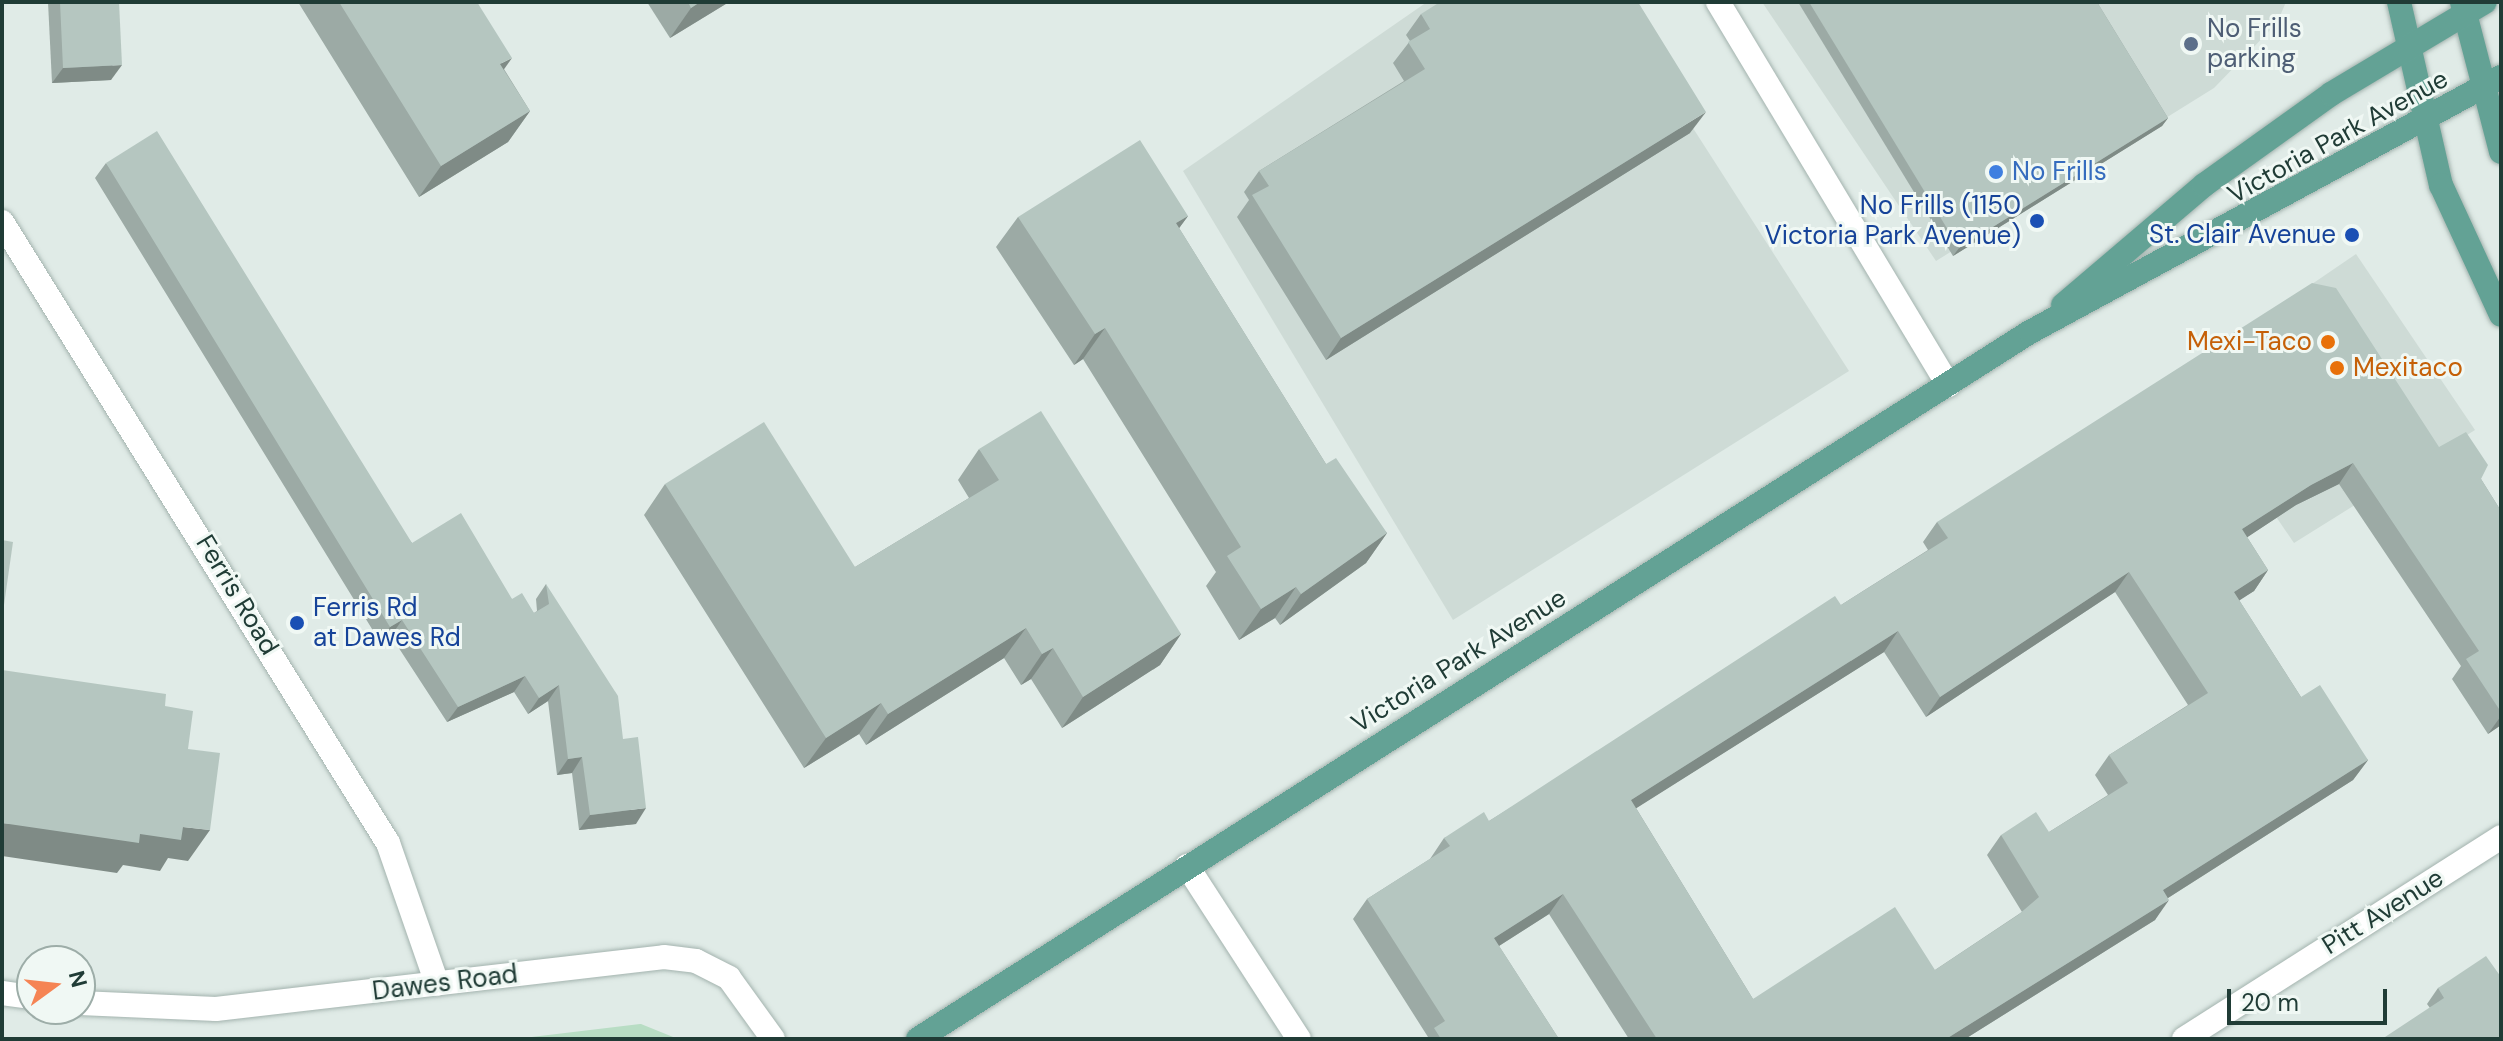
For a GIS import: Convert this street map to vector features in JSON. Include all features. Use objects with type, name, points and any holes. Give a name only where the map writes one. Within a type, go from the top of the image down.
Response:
[{"type":"main road","points":[[2399,2],[2424,123],[2441,185],[2501,315]]},
{"type":"main road","name":"Victoria Park Avenue","points":[[2030,332],[2204,185],[2470,6]]},
{"type":"main road","points":[[2470,6],[2492,83],[2501,152]]},
{"type":"main road","name":"Victoria Park Avenue","points":[[918,1039],[2030,332],[2424,123],[2492,83]]},
{"type":"street","points":[[1718,2],[1948,385]]},
{"type":"street","name":"Ferris Road","points":[[2,222],[388,843],[437,984]]},
{"type":"street","name":"Pitt Avenue","points":[[2184,1039],[2501,837]]},
{"type":"street","points":[[1187,866],[1299,1039]]},
{"type":"street","name":"Dawes Road","points":[[96,1004],[216,1009],[639,958],[686,959],[714,968],[743,990],[773,1039]]},
{"type":"shaded area","points":[[1427,2],[1612,2],[1849,371],[1453,620],[1183,171]]},
{"type":"shaded area","name":"No Frills","points":[[1762,2],[2286,2],[2277,23],[2214,88],[1936,261]]},
{"type":"shaded area","points":[[2356,254],[2475,430],[2294,543],[2179,375]]},
{"type":"green space","points":[[640,1024],[678,1039],[515,1039]]},
{"type":"building","points":[[60,2],[119,2],[122,65],[63,68]]},
{"type":"building","points":[[339,2],[477,2],[512,58],[500,64],[530,111],[441,166]]},
{"type":"building","points":[[1440,2],[1638,2],[1706,112],[1341,338],[1252,195],[1269,186],[1259,171],[1425,69],[1408,42],[1430,29],[1421,14]]},
{"type":"building","name":"No Frills","points":[[1809,2],[2097,2],[2168,118],[1959,248]]},
{"type":"building","points":[[157,131],[412,543],[461,513],[512,599],[522,593],[534,613],[549,604],[546,584],[618,696],[623,739],[638,737],[646,808],[590,815],[582,757],[568,759],[559,685],[539,698],[525,676],[458,707],[402,620],[390,627],[106,163]]},
{"type":"building","points":[[1140,140],[1188,216],[1176,223],[1326,464],[1336,458],[1387,533],[1301,594],[1296,587],[1261,609],[1227,556],[1241,547],[1105,328],[1095,334],[1018,217]]},
{"type":"building","points":[[2312,283],[2336,288],[2439,447],[2466,432],[2488,465],[2481,479],[2501,511],[2501,712],[2466,659],[2479,651],[2353,463],[2311,485],[2242,529],[2268,570],[2234,592],[2301,697],[2320,685],[2368,760],[2163,890],[2169,900],[1946,1039],[1657,1039],[1563,894],[1494,938],[1559,1039],[1441,1039],[1434,1028],[1445,1021],[1367,899],[1450,846],[1444,838],[1484,812],[1489,821],[1835,596],[1841,605],[1948,538],[1937,522]],"holes":[[[2129,572],[2208,693],[2109,755],[2128,783],[2049,832],[2036,812],[2001,835],[2039,897],[2018,915],[1935,970],[1895,907],[1753,999],[1631,800],[1898,631],[1940,697]]]},
{"type":"building","points":[[1041,411],[1181,634],[1083,697],[1053,648],[1042,654],[1026,628],[888,714],[881,703],[826,738],[665,484],[764,422],[855,567],[999,480],[979,449]]},
{"type":"building","points":[[2,540],[13,542],[2,619]]},
{"type":"building","points":[[2,670],[166,694],[165,706],[193,711],[188,749],[220,753],[210,830],[183,827],[181,840],[140,834],[139,843],[2,823]]},
{"type":"building","points":[[2486,956],[2501,977],[2501,1039],[2382,1039],[2444,998],[2438,988]]},
{"type":"place","name":"No Frills parking","points":[[2191,44]]},
{"type":"place","name":"No Frills","points":[[1996,172]]},
{"type":"place","name":"No Frills (1150 Victoria Park Avenue)","points":[[2037,221]]},
{"type":"place","name":"St. Clair Avenue","points":[[2352,235]]},
{"type":"place","name":"Mexi-Taco","points":[[2328,342]]},
{"type":"place","name":"Mexitaco","points":[[2337,368]]},
{"type":"place","name":"Ferris Rd at Dawes Rd","points":[[297,623]]}]
